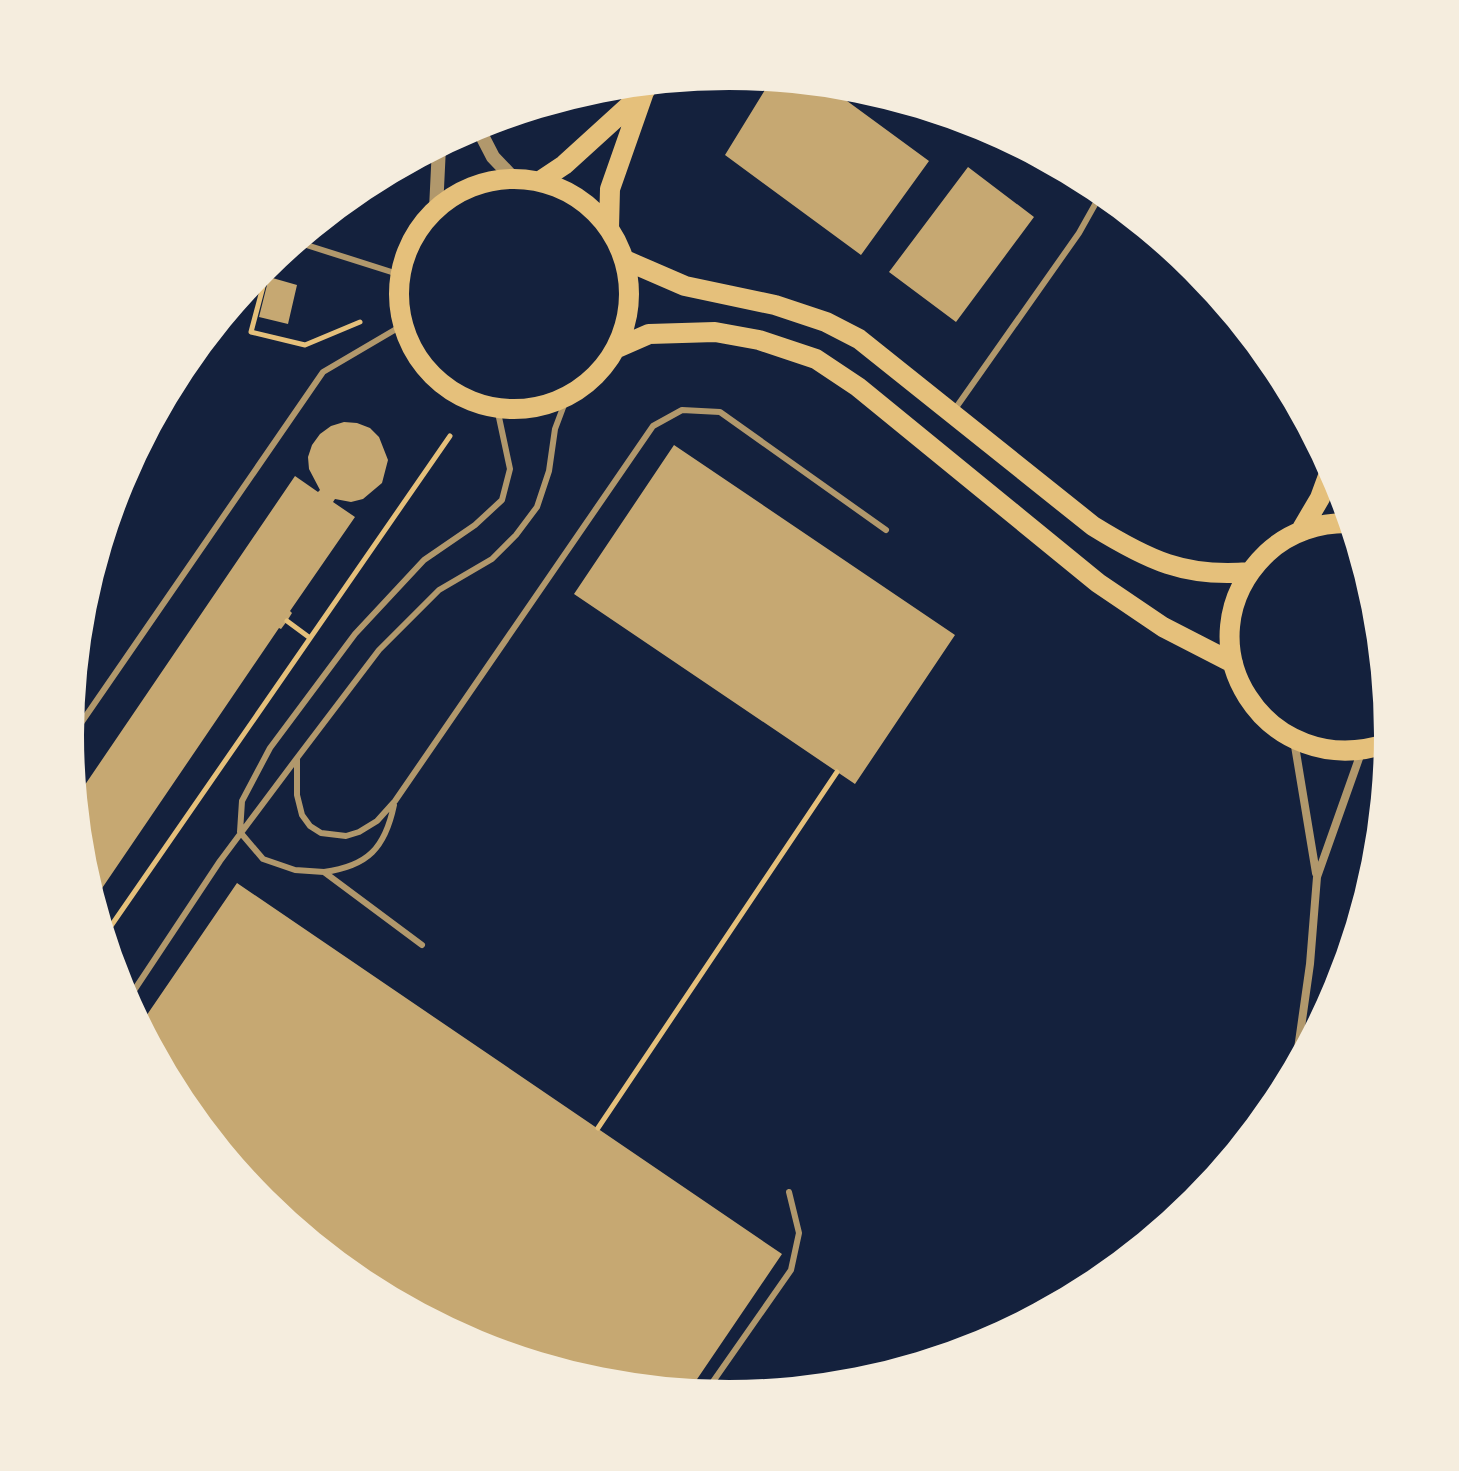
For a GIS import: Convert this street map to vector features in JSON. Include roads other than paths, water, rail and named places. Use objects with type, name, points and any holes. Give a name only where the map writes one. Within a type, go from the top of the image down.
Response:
[{"type":"main road","points":[[609,228],[610,189],[644,96]]},
{"type":"main road","points":[[540,181],[564,165],[637,97]]},
{"type":"main road","points":[[513,178],[540,181],[566,191],[590,207],[609,228],[625,260],[629,282],[625,327],[617,348],[596,376],[567,397],[533,408],[497,408],[468,400],[441,384],[418,357],[403,325],[399,290],[401,275],[404,260],[417,232],[449,198],[480,183],[513,178]]},
{"type":"main road","points":[[625,260],[685,286],[775,305],[826,322],[859,339],[1093,526],[1121,543],[1158,561],[1196,573],[1219,575],[1250,572]]},
{"type":"main road","points":[[617,348],[649,334],[715,332],[759,340],[816,359],[858,387],[1098,583],[1163,627],[1233,663]]},
{"type":"main road","points":[[1300,532],[1325,485]]},
{"type":"main road","points":[[1339,524],[1315,526],[1300,532],[1272,548],[1250,572],[1232,616],[1233,663],[1242,687],[1255,708],[1273,726],[1294,740],[1334,751],[1375,747]]},
{"type":"street","points":[[483,138],[493,157],[513,178]]},
{"type":"street","points":[[436,209],[438,160]]},
{"type":"street","points":[[1294,740],[1317,877],[1310,964],[1300,1037]]},
{"type":"street","points":[[1317,877],[1362,750]]},
{"type":"lane","points":[[953,412],[1079,233],[1095,204]]},
{"type":"lane","points":[[309,246],[401,275]]},
{"type":"lane","points":[[84,718],[323,372],[403,325]]},
{"type":"lane","points":[[136,988],[240,832],[379,650],[439,590],[492,559],[516,535],[537,507],[549,471],[555,429],[567,397]]},
{"type":"lane","points":[[395,801],[389,826],[366,859],[349,869],[324,872],[295,870],[263,859],[240,832],[242,801],[258,768],[355,634],[424,560],[475,525],[502,500],[510,469],[497,408]]},
{"type":"lane","points":[[297,758],[297,795],[302,815],[310,826],[331,836],[359,832],[377,821],[395,801],[653,426],[682,410],[720,412],[886,530]]},
{"type":"lane","points":[[324,872],[422,945]]},
{"type":"lane","points":[[714,1381],[791,1270],[799,1233],[789,1192]]}]
